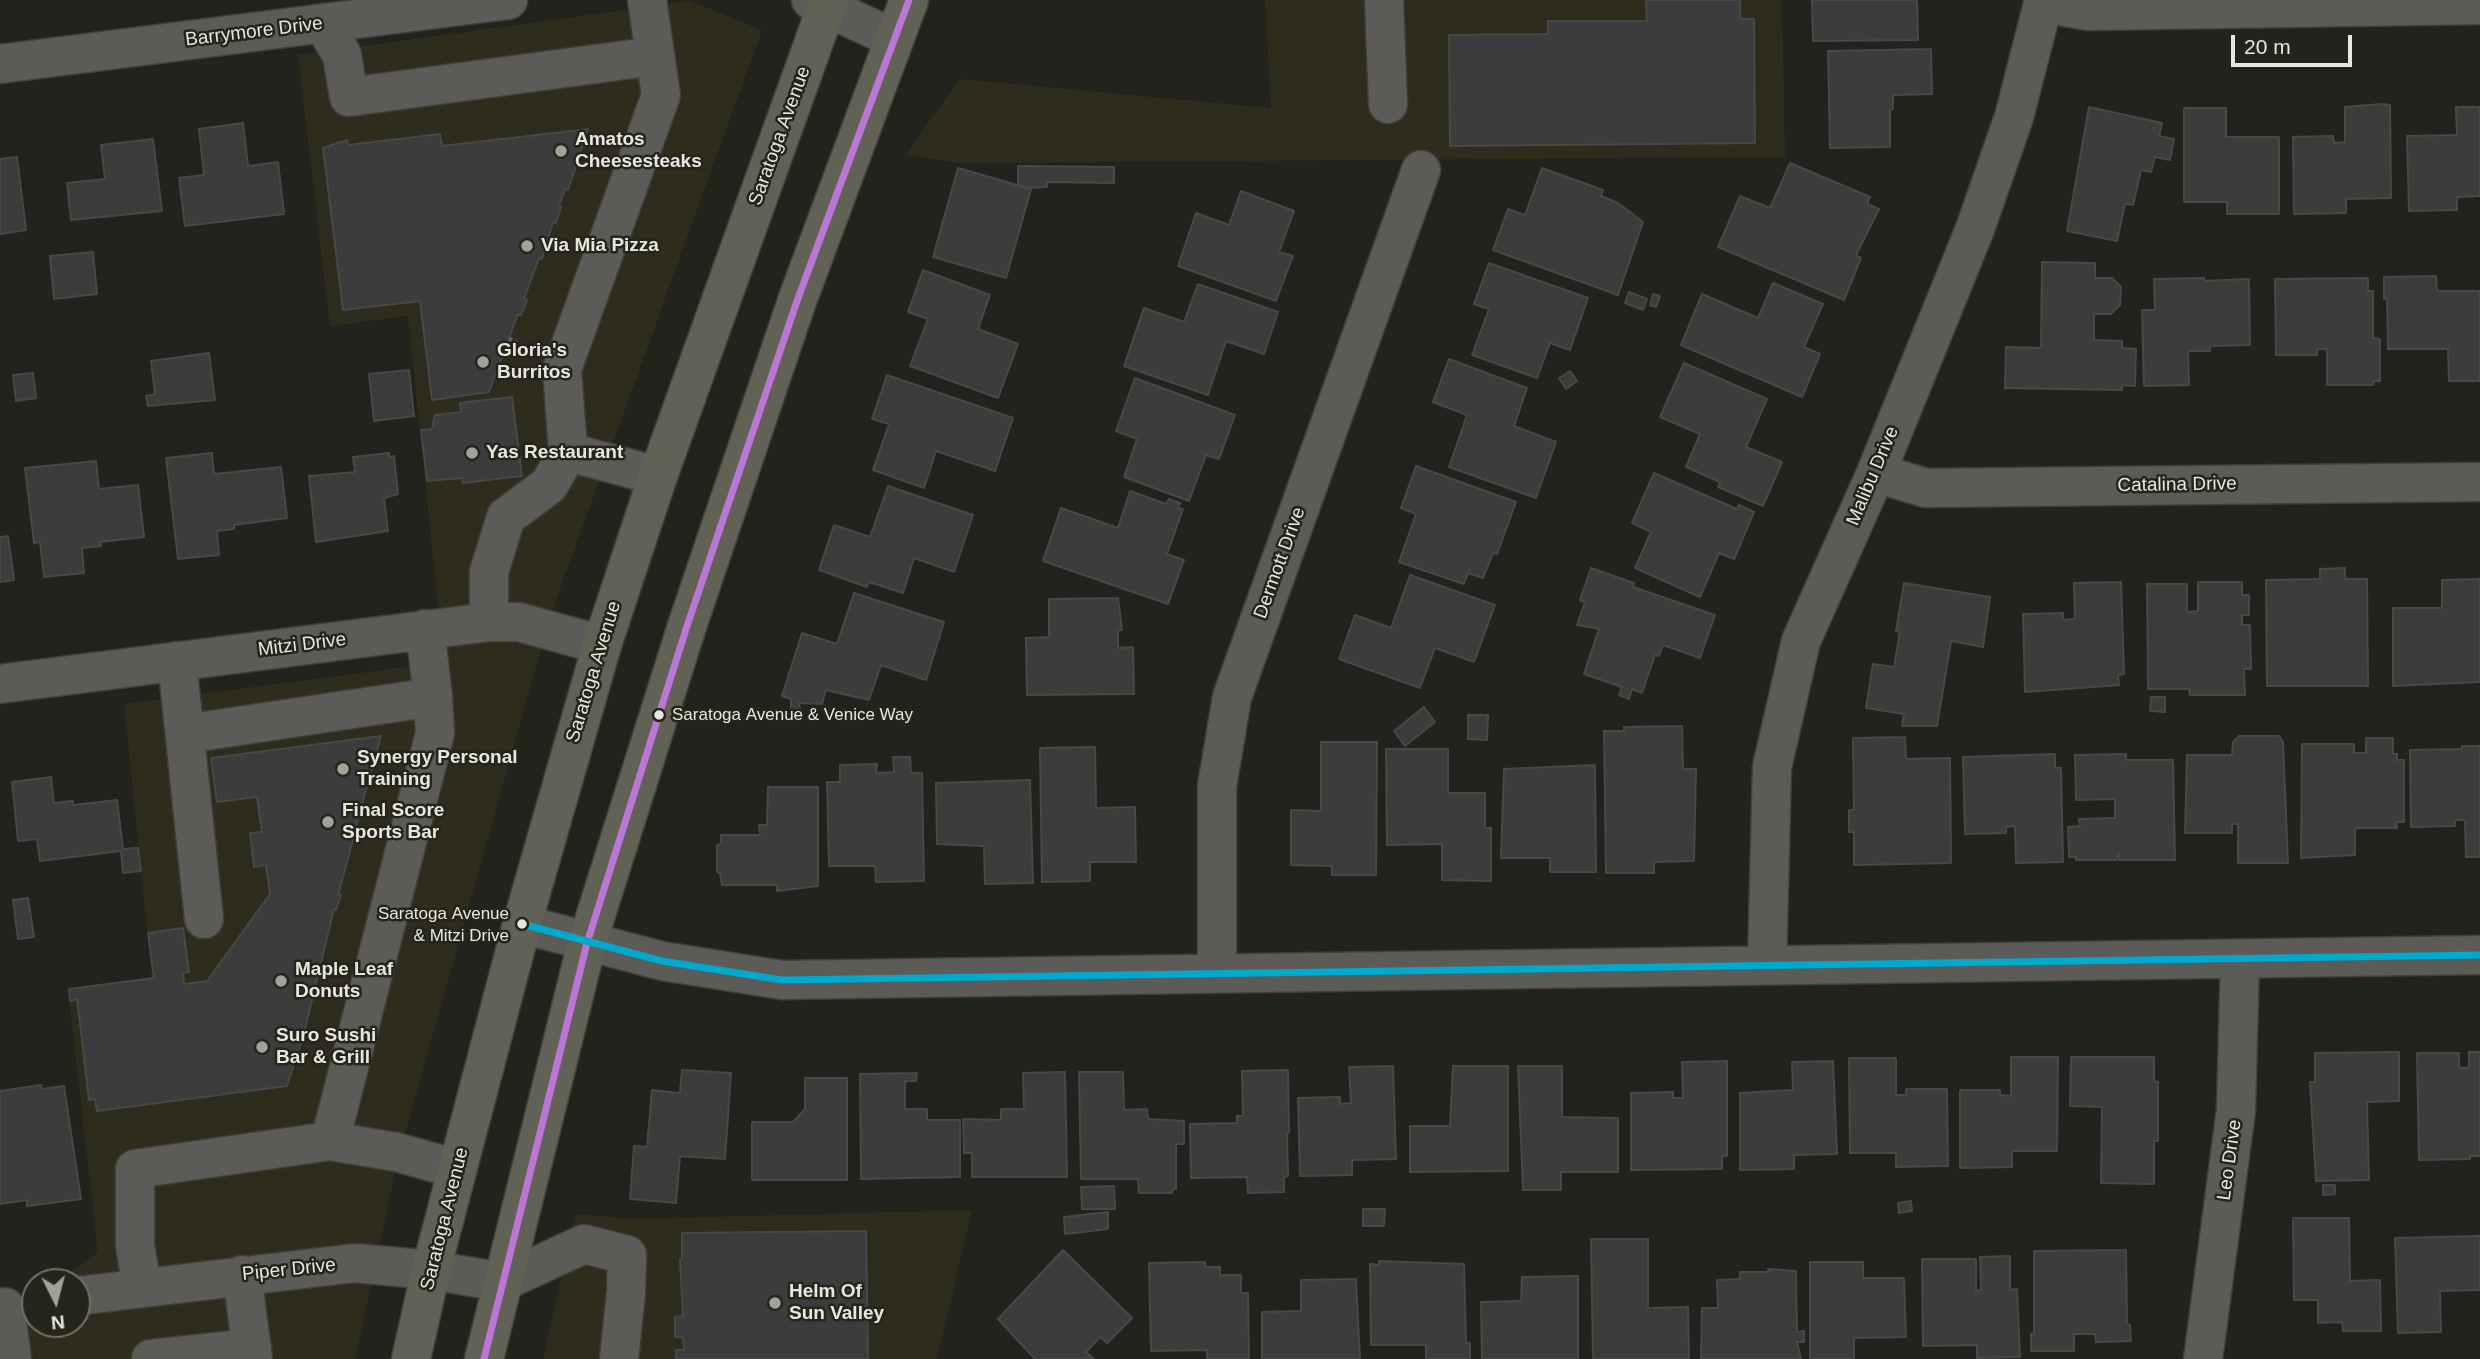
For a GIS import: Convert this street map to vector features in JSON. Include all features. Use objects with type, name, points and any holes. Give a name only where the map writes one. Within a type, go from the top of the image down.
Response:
[{"type":"main road","points":[[484,1359],[587,943],[687,626],[793,314],[909,0]]},
{"type":"main road","name":"Saratoga Avenue","points":[[411,1359],[431,1270],[522,923],[601,645],[822,2]]},
{"type":"street","name":"Barrymore Drive","points":[[0,64],[508,0]]},
{"type":"street","points":[[489,622],[489,572],[506,517],[549,485],[568,452],[562,369],[661,95],[648,0]]},
{"type":"street","points":[[1384,0],[1388,104]]},
{"type":"street","points":[[2044,1],[2088,11],[2480,5]]},
{"type":"street","name":"Malibu Drive","points":[[1767,965],[1772,767],[1801,641],[1876,473],[1975,229],[2014,117],[2044,1]]},
{"type":"street","points":[[822,2],[893,38]]},
{"type":"street","points":[[323,23],[342,55],[349,97],[655,56]]},
{"type":"street","name":"Dermott Drive","points":[[1217,972],[1216,786],[1232,697],[1421,170]]},
{"type":"street","points":[[568,452],[658,476]]},
{"type":"street","name":"Catalina Drive","points":[[1876,473],[1926,488],[2480,482]]},
{"type":"street","name":"Mitzi Drive","points":[[0,684],[489,622],[519,622],[601,645]]},
{"type":"street","points":[[330,1141],[435,733],[425,629]]},
{"type":"street","points":[[177,661],[204,919]]},
{"type":"street","points":[[185,734],[433,697]]},
{"type":"street","points":[[522,923],[587,943],[662,961],[782,980],[2480,956]]},
{"type":"street","name":"Leo Drive","points":[[2203,1359],[2236,1110],[2240,959]]},
{"type":"street","points":[[142,1287],[135,1245],[135,1169],[330,1141],[396,1152],[457,1169]]},
{"type":"street","points":[[502,1283],[584,1244],[627,1255],[619,1359]]},
{"type":"street","name":"Piper Drive","points":[[91,1294],[355,1263],[431,1270],[502,1283]]},
{"type":"street","points":[[151,1359],[253,1353],[242,1275]]},
{"type":"street","points":[[12,1359],[13,1306]]},
{"type":"path","points":[[509,339],[517,342]]},
{"type":"shaded area","points":[[1265,0],[1782,0],[1785,157],[960,163],[905,155],[960,79],[1271,108]]},
{"type":"shaded area","points":[[690,1],[762,30],[550,617],[398,1159],[355,1359],[0,1359],[0,1328],[21,1312],[21,1338],[91,1338],[91,1268],[77,1268],[98,1252],[68,989],[152,978],[124,704],[444,662],[408,316],[330,326],[298,55]]},
{"type":"shaded area","points":[[972,1210],[937,1359],[543,1359],[576,1214],[632,1219]]},
{"type":"building","points":[[1646,0],[1740,0],[1740,19],[1754,19],[1755,143],[1450,146],[1449,35],[1548,34],[1548,21],[1647,21]]},
{"type":"building","points":[[1812,0],[1917,0],[1918,40],[1813,41]]},
{"type":"building","points":[[1931,49],[1932,94],[1893,95],[1893,109],[1890,110],[1890,147],[1830,148],[1828,51]]},
{"type":"building","points":[[2390,105],[2391,198],[2346,199],[2346,213],[2294,214],[2293,137],[2333,136],[2334,143],[2345,142],[2345,107]]},
{"type":"building","points":[[2089,107],[2162,123],[2159,136],[2174,139],[2170,160],[2155,157],[2151,172],[2141,170],[2133,205],[2125,204],[2117,241],[2067,231]]},
{"type":"building","points":[[2456,107],[2480,107],[2480,196],[2457,197],[2457,210],[2409,211],[2407,136],[2457,135]]},
{"type":"building","points":[[2184,108],[2226,108],[2226,137],[2279,137],[2279,214],[2227,214],[2227,202],[2184,202]]},
{"type":"building","points":[[243,123],[248,166],[278,162],[284,214],[185,226],[179,178],[204,175],[199,129]]},
{"type":"building","points":[[588,129],[568,190],[565,189],[559,206],[561,207],[556,223],[553,222],[542,259],[539,258],[524,299],[527,300],[521,315],[518,314],[489,392],[432,400],[420,301],[343,310],[323,148],[347,140],[348,145],[440,134],[442,146]]},
{"type":"building","points":[[153,139],[162,211],[71,220],[67,183],[105,179],[101,145]]},
{"type":"building","points":[[17,157],[26,230],[0,234],[0,159]]},
{"type":"building","points":[[1790,163],[1870,197],[1867,204],[1879,209],[1856,255],[1861,258],[1844,300],[1718,247],[1740,196],[1770,208]]},
{"type":"building","points":[[1018,166],[1114,167],[1114,183],[1047,182],[1047,187],[1027,188],[1018,185]]},
{"type":"building","points":[[958,168],[1031,189],[1006,278],[933,257]]},
{"type":"building","points":[[1542,168],[1603,190],[1601,196],[1618,203],[1643,222],[1618,295],[1493,250],[1508,209],[1525,215]]},
{"type":"building","points":[[1241,191],[1294,211],[1279,252],[1293,256],[1276,301],[1178,266],[1196,213],[1229,225]]},
{"type":"building","points":[[93,252],[97,294],[54,299],[50,256]]},
{"type":"building","points":[[2042,262],[2095,263],[2095,278],[2112,278],[2121,287],[2120,305],[2111,314],[2094,314],[2094,340],[2122,341],[2122,348],[2136,349],[2135,386],[2122,385],[2122,390],[2005,388],[2006,347],[2041,348]]},
{"type":"building","points":[[1489,263],[1588,298],[1570,350],[1550,343],[1537,378],[1472,355],[1489,309],[1474,304]]},
{"type":"building","points":[[923,270],[990,295],[978,329],[1018,344],[998,398],[910,366],[928,319],[908,312]]},
{"type":"building","points":[[2436,276],[2437,291],[2480,291],[2480,381],[2449,381],[2448,349],[2388,349],[2384,277]]},
{"type":"building","points":[[2204,278],[2204,281],[2249,279],[2250,345],[2210,346],[2210,351],[2188,351],[2189,385],[2144,386],[2142,310],[2155,310],[2154,279]]},
{"type":"building","points":[[2368,278],[2368,291],[2373,291],[2373,338],[2380,339],[2380,381],[2374,381],[2373,385],[2327,385],[2327,349],[2317,349],[2317,355],[2276,355],[2275,279]]},
{"type":"building","points":[[1773,283],[1823,304],[1804,347],[1820,354],[1802,397],[1681,345],[1702,294],[1758,318]]},
{"type":"building","points":[[1198,284],[1278,312],[1264,354],[1226,341],[1208,395],[1124,366],[1144,308],[1184,322]]},
{"type":"building","points":[[1629,292],[1647,299],[1643,310],[1625,303]]},
{"type":"building","points":[[1653,294],[1660,296],[1656,307],[1650,305]]},
{"type":"building","points":[[209,353],[215,400],[148,406],[146,396],[155,394],[151,361]]},
{"type":"building","points":[[1449,359],[1527,388],[1514,426],[1556,442],[1536,498],[1449,467],[1467,415],[1433,402]]},
{"type":"building","points":[[1684,363],[1767,399],[1746,447],[1782,462],[1763,506],[1718,487],[1720,482],[1686,467],[1700,434],[1660,417]]},
{"type":"building","points":[[409,370],[414,416],[374,421],[369,374]]},
{"type":"building","points":[[1570,371],[1577,381],[1566,389],[1559,378]]},
{"type":"building","points":[[33,373],[36,398],[16,401],[13,375]]},
{"type":"building","points":[[887,375],[1013,418],[995,471],[936,451],[924,488],[873,470],[889,424],[872,419]]},
{"type":"building","points":[[1135,378],[1235,415],[1219,459],[1206,455],[1189,501],[1124,477],[1137,439],[1116,431]]},
{"type":"building","name":"Yas Restaurant","points":[[512,397],[522,476],[463,483],[462,478],[427,481],[421,430],[432,429],[435,415],[461,412],[460,403]]},
{"type":"building","points":[[212,453],[214,474],[281,467],[287,518],[234,525],[234,529],[217,531],[219,555],[178,559],[166,458]]},
{"type":"building","points":[[389,453],[389,457],[394,456],[398,494],[384,498],[388,531],[316,542],[309,476],[355,472],[353,457]]},
{"type":"building","points":[[96,461],[99,489],[138,485],[144,537],[100,542],[101,546],[82,548],[84,573],[44,577],[40,542],[34,543],[25,468]]},
{"type":"building","points":[[1416,466],[1516,502],[1497,554],[1493,553],[1483,578],[1468,573],[1464,584],[1399,562],[1416,514],[1401,508]]},
{"type":"building","points":[[1654,473],[1737,509],[1739,505],[1754,512],[1734,559],[1719,553],[1700,597],[1635,568],[1651,532],[1632,523]]},
{"type":"building","points":[[888,486],[973,515],[954,572],[914,558],[903,593],[869,582],[867,587],[819,570],[834,525],[870,537]]},
{"type":"building","points":[[1130,491],[1166,504],[1169,499],[1180,503],[1178,508],[1183,509],[1167,554],[1184,560],[1168,604],[1043,561],[1061,508],[1118,528]]},
{"type":"building","points":[[8,536],[14,580],[0,582],[0,537]]},
{"type":"building","points":[[1591,568],[1634,583],[1633,587],[1715,615],[1700,658],[1663,645],[1659,656],[1655,655],[1642,693],[1632,689],[1629,699],[1619,695],[1622,687],[1584,674],[1599,629],[1577,625],[1585,602],[1580,600]]},
{"type":"building","points":[[2345,568],[2345,579],[2367,579],[2368,686],[2267,686],[2266,580],[2320,579],[2320,569]]},
{"type":"building","points":[[1410,575],[1495,605],[1474,662],[1435,648],[1420,688],[1339,659],[1355,615],[1391,628]]},
{"type":"building","points":[[2480,579],[2480,682],[2393,686],[2393,608],[2442,608],[2442,580]]},
{"type":"building","points":[[2121,582],[2124,674],[2118,675],[2119,685],[2025,692],[2023,614],[2063,613],[2063,620],[2075,619],[2074,583]]},
{"type":"building","points":[[2198,582],[2242,582],[2242,595],[2249,595],[2249,615],[2242,615],[2242,625],[2250,625],[2251,669],[2244,669],[2245,695],[2190,695],[2189,689],[2148,689],[2147,584],[2187,584],[2187,612],[2198,611]]},
{"type":"building","points":[[1904,583],[1990,597],[1983,647],[1951,641],[1937,726],[1902,726],[1904,714],[1866,708],[1873,664],[1894,667],[1900,632],[1896,631]]},
{"type":"building","points":[[854,593],[944,622],[926,680],[881,665],[869,700],[826,690],[822,704],[799,703],[800,711],[791,711],[791,699],[782,696],[802,633],[837,644]]},
{"type":"building","points":[[1118,598],[1122,630],[1118,630],[1118,648],[1133,647],[1134,694],[1027,695],[1026,638],[1049,637],[1049,599]]},
{"type":"building","points":[[2151,697],[2165,697],[2165,712],[2150,711]]},
{"type":"building","points":[[1424,707],[1435,722],[1405,746],[1394,731]]},
{"type":"building","points":[[1468,715],[1488,715],[1487,740],[1468,739]]},
{"type":"building","points":[[1682,726],[1683,769],[1696,769],[1694,861],[1654,862],[1654,873],[1606,873],[1604,731],[1624,731],[1624,727]]},
{"type":"building","points":[[381,736],[356,826],[359,827],[354,835],[357,836],[355,841],[353,840],[304,1033],[287,1086],[97,1111],[95,1099],[89,1100],[77,999],[70,1001],[69,989],[154,978],[148,933],[183,928],[189,972],[183,973],[184,984],[207,981],[270,894],[266,865],[254,867],[250,833],[262,832],[257,797],[217,802],[211,758]]},
{"type":"building","points":[[2239,736],[2279,736],[2283,742],[2288,863],[2238,863],[2238,824],[2232,824],[2232,833],[2185,833],[2187,755],[2232,755],[2233,742]]},
{"type":"building","points":[[1905,737],[1906,759],[1950,758],[1951,863],[1854,865],[1854,832],[1849,832],[1849,810],[1854,810],[1853,738]]},
{"type":"building","points":[[2366,738],[2393,738],[2393,754],[2397,754],[2397,760],[2404,760],[2404,822],[2396,822],[2397,828],[2355,828],[2355,855],[2301,858],[2302,744],[2354,744],[2354,753],[2366,753]]},
{"type":"building","points":[[1321,742],[1377,742],[1376,875],[1332,875],[1332,866],[1291,865],[1291,810],[1321,811]]},
{"type":"building","points":[[2462,746],[2480,746],[2480,857],[2466,857],[2465,820],[2455,820],[2455,826],[2411,827],[2410,750],[2462,749]]},
{"type":"building","points":[[1095,747],[1096,808],[1135,807],[1136,862],[1090,862],[1090,881],[1042,882],[1040,748]]},
{"type":"building","points":[[1386,749],[1448,749],[1448,793],[1485,793],[1485,828],[1491,828],[1491,881],[1442,880],[1442,844],[1387,845]]},
{"type":"building","points":[[2055,754],[2055,768],[2061,768],[2063,862],[2016,863],[2015,826],[2006,827],[2006,833],[1965,834],[1963,757]]},
{"type":"building","points":[[2126,754],[2126,760],[2173,760],[2175,860],[2119,860],[2119,853],[2116,860],[2076,860],[2076,857],[2069,857],[2068,827],[2080,826],[2079,819],[2115,818],[2115,799],[2076,800],[2075,755]]},
{"type":"building","points":[[893,757],[910,757],[911,773],[922,773],[924,881],[876,882],[875,866],[829,866],[827,782],[840,782],[840,765],[877,764],[876,773],[894,772]]},
{"type":"building","points":[[1595,765],[1596,872],[1550,872],[1550,858],[1501,858],[1504,769]]},
{"type":"building","points":[[51,777],[54,803],[73,801],[73,805],[117,800],[123,849],[138,848],[141,871],[123,873],[121,851],[40,861],[37,839],[18,841],[12,782]]},
{"type":"building","points":[[1030,780],[1033,883],[985,884],[984,846],[937,844],[936,783]]},
{"type":"building","points":[[768,787],[818,787],[818,886],[777,891],[777,885],[722,885],[720,873],[717,872],[717,845],[721,844],[721,835],[760,835],[759,825],[767,825]]},
{"type":"building","points":[[28,898],[34,937],[18,939],[13,900]]},
{"type":"building","points":[[2399,1052],[2399,1101],[2367,1102],[2369,1180],[2316,1181],[2310,1082],[2315,1082],[2315,1053]]},
{"type":"building","points":[[2469,1052],[2480,1052],[2480,1156],[2470,1156],[2470,1159],[2419,1160],[2417,1053],[2459,1053],[2459,1068],[2469,1068]]},
{"type":"building","points":[[2011,1057],[2058,1057],[2057,1151],[2012,1151],[2012,1167],[1960,1168],[1960,1090],[2000,1090],[2000,1095],[2011,1096]]},
{"type":"building","points":[[2071,1057],[2154,1057],[2154,1081],[2158,1082],[2158,1141],[2154,1141],[2154,1184],[2101,1183],[2102,1107],[2070,1106]]},
{"type":"building","points":[[1849,1058],[1896,1058],[1896,1095],[1906,1095],[1906,1089],[1947,1089],[1948,1166],[1896,1167],[1896,1153],[1850,1153]]},
{"type":"building","points":[[1727,1061],[1727,1156],[1722,1156],[1722,1169],[1631,1170],[1631,1093],[1673,1092],[1673,1098],[1683,1098],[1682,1062]]},
{"type":"building","points":[[1833,1061],[1837,1154],[1794,1155],[1794,1169],[1740,1170],[1740,1093],[1793,1090],[1792,1062]]},
{"type":"building","points":[[1393,1066],[1396,1159],[1352,1160],[1352,1175],[1300,1176],[1298,1098],[1340,1097],[1340,1104],[1351,1103],[1349,1067]]},
{"type":"building","points":[[1453,1066],[1508,1066],[1508,1171],[1410,1172],[1410,1126],[1450,1126]]},
{"type":"building","points":[[1518,1066],[1562,1066],[1562,1117],[1618,1118],[1618,1172],[1561,1172],[1561,1190],[1523,1190]]},
{"type":"building","points":[[682,1070],[731,1073],[725,1159],[680,1156],[676,1203],[630,1199],[634,1146],[647,1147],[652,1090],[680,1093]]},
{"type":"building","points":[[1288,1070],[1288,1176],[1284,1177],[1284,1192],[1248,1193],[1247,1177],[1191,1178],[1190,1124],[1237,1123],[1237,1116],[1243,1116],[1242,1071]]},
{"type":"building","points":[[1065,1072],[1067,1177],[972,1177],[972,1153],[964,1153],[963,1119],[1001,1120],[1001,1109],[1024,1109],[1023,1073]]},
{"type":"building","points":[[1079,1072],[1123,1072],[1124,1110],[1147,1109],[1148,1119],[1184,1121],[1184,1144],[1176,1144],[1176,1189],[1173,1189],[1172,1193],[1139,1193],[1138,1179],[1081,1179]]},
{"type":"building","points":[[917,1073],[916,1081],[905,1081],[905,1109],[927,1109],[927,1120],[960,1120],[960,1177],[861,1179],[860,1074]]},
{"type":"building","points":[[805,1078],[847,1078],[847,1180],[752,1180],[752,1122],[793,1122],[805,1109]]},
{"type":"building","points":[[41,1085],[42,1089],[64,1086],[81,1199],[27,1206],[27,1200],[0,1204],[0,1091]]},
{"type":"building","points":[[2323,1185],[2335,1185],[2335,1194],[2323,1195]]},
{"type":"building","points":[[1114,1186],[1115,1209],[1082,1209],[1081,1187]]},
{"type":"building","points":[[1911,1201],[1912,1211],[1899,1213],[1898,1203]]},
{"type":"building","points":[[1363,1209],[1385,1209],[1384,1226],[1363,1226]]},
{"type":"building","points":[[1108,1212],[1108,1229],[1065,1234],[1064,1217]]},
{"type":"building","points":[[2293,1218],[2349,1218],[2350,1281],[2380,1280],[2381,1331],[2343,1331],[2342,1322],[2318,1323],[2318,1300],[2294,1300]]},
{"type":"building","name":"Helm Of Sun Valley","points":[[866,1231],[868,1359],[676,1359],[676,1350],[684,1350],[683,1337],[675,1337],[675,1317],[683,1316],[680,1259],[682,1233]]},
{"type":"building","points":[[2480,1236],[2480,1290],[2440,1291],[2441,1332],[2398,1333],[2395,1238]]},
{"type":"building","points":[[1591,1239],[1648,1239],[1648,1308],[1688,1307],[1689,1359],[1593,1359]]},
{"type":"building","points":[[1063,1250],[1132,1318],[1107,1343],[1100,1337],[1086,1352],[1094,1359],[1035,1359],[998,1319]]},
{"type":"building","points":[[2126,1250],[2127,1324],[2130,1325],[2131,1341],[2096,1342],[2095,1334],[2074,1334],[2074,1351],[2031,1351],[2031,1334],[2034,1334],[2034,1251]]},
{"type":"building","points":[[2010,1256],[2010,1290],[2017,1289],[2020,1357],[1977,1358],[1977,1345],[1923,1346],[1922,1259],[1976,1259],[1976,1291],[1981,1290],[1980,1257]]},
{"type":"building","points":[[1379,1261],[1464,1264],[1466,1343],[1470,1343],[1470,1359],[1426,1359],[1426,1345],[1371,1345],[1370,1264],[1379,1265]]},
{"type":"building","points":[[1205,1262],[1205,1267],[1220,1267],[1220,1275],[1241,1275],[1241,1293],[1248,1293],[1249,1359],[1207,1359],[1207,1350],[1151,1351],[1149,1263]]},
{"type":"building","points":[[1810,1262],[1863,1262],[1863,1278],[1904,1278],[1906,1337],[1854,1338],[1854,1359],[1810,1359]]},
{"type":"building","points":[[1768,1269],[1796,1271],[1797,1332],[1804,1331],[1804,1342],[1797,1342],[1801,1359],[1701,1359],[1702,1308],[1718,1308],[1717,1280],[1740,1279],[1740,1272],[1769,1272]]},
{"type":"building","points":[[1578,1276],[1578,1359],[1482,1359],[1481,1302],[1521,1301],[1522,1277]]},
{"type":"building","points":[[1356,1279],[1360,1359],[1262,1359],[1262,1312],[1301,1311],[1301,1280]]},
{"type":"transit line","points":[[484,1359],[587,943],[687,626],[797,301],[909,0]]},
{"type":"transit line","points":[[522,924],[662,961],[782,980],[2480,955]]},
{"type":"place","name":"Amatos Cheesesteaks","points":[[561,151]]},
{"type":"place","name":"Via Mia Pizza","points":[[527,246]]},
{"type":"place","name":"Gloria's Burritos","points":[[483,362]]},
{"type":"place","name":"Yas Restaurant","points":[[472,453]]},
{"type":"place","name":"Saratoga Avenue & Venice Way","points":[[659,715]]},
{"type":"place","name":"Synergy Personal Training","points":[[343,769]]},
{"type":"place","name":"Final Score Sports Bar","points":[[328,822]]},
{"type":"place","name":"Saratoga Avenue & Mitzi Drive","points":[[522,924]]},
{"type":"place","name":"Maple Leaf Donuts","points":[[281,981]]},
{"type":"place","name":"Suro Sushi Bar & Grill","points":[[262,1047]]},
{"type":"place","name":"Helm Of Sun Valley","points":[[775,1303]]}]
